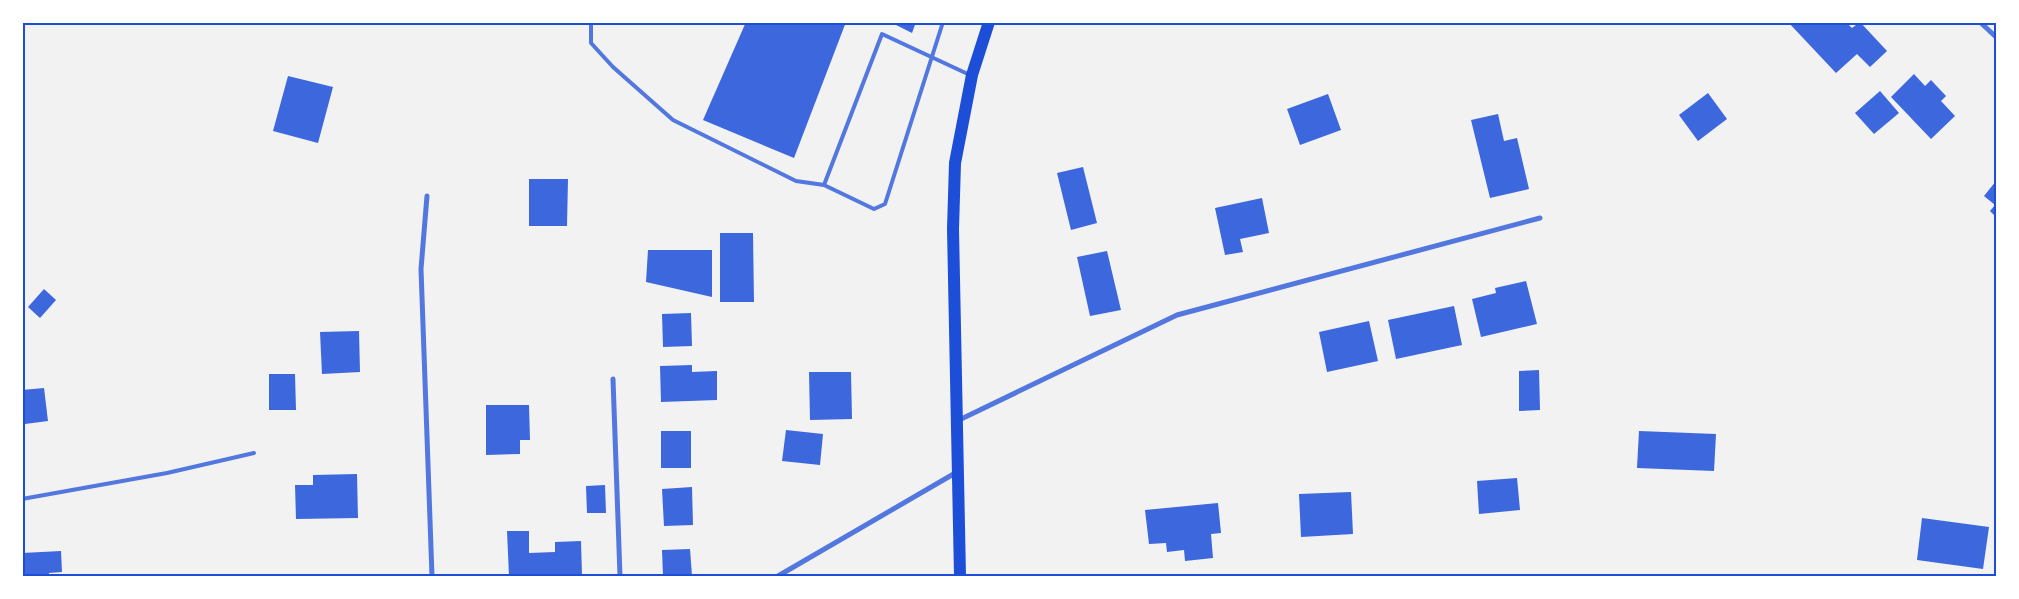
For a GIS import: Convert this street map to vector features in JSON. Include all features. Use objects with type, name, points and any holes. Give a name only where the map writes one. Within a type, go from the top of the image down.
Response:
[{"type":"main road","points":[[960,576],[953,229],[955,163],[972,75],[988,22]]},
{"type":"street","points":[[1980,22],[1996,37]]},
{"type":"street","points":[[427,196],[421,269],[432,576]]},
{"type":"street","points":[[956,422],[1177,315],[1540,218]]},
{"type":"street","points":[[613,379],[620,576]]},
{"type":"street","points":[[778,576],[957,472]]},
{"type":"lane","points":[[591,22],[591,43],[614,67],[673,120],[796,181],[824,185],[874,209],[885,204],[943,22]]},
{"type":"lane","points":[[824,185],[882,34],[931,58],[972,75]]},
{"type":"lane","points":[[22,499],[167,473],[254,453]]},
{"type":"building","points":[[746,22],[846,22],[794,158],[703,120]]},
{"type":"building","points":[[890,22],[916,22],[912,33]]},
{"type":"building","points":[[1788,22],[1846,22],[1852,28],[1860,22],[1887,51],[1870,67],[1857,54],[1836,73]]},
{"type":"building","points":[[1914,74],[1925,86],[1931,80],[1946,96],[1941,101],[1955,116],[1931,139],[1891,97]]},
{"type":"building","points":[[288,76],[333,87],[318,143],[273,131]]},
{"type":"building","points":[[1880,91],[1899,113],[1874,134],[1855,113]]},
{"type":"building","points":[[1708,93],[1727,119],[1698,141],[1679,115]]},
{"type":"building","points":[[1328,94],[1341,130],[1300,145],[1287,109]]},
{"type":"building","points":[[1498,114],[1504,141],[1517,138],[1529,189],[1490,198],[1471,120]]},
{"type":"building","points":[[1083,167],[1097,223],[1071,230],[1057,173]]},
{"type":"building","points":[[529,179],[568,179],[567,226],[529,226]]},
{"type":"building","points":[[1996,181],[1996,217],[1990,211],[1995,205],[1984,196]]},
{"type":"building","points":[[1262,198],[1269,233],[1240,239],[1243,252],[1225,255],[1215,208]]},
{"type":"building","points":[[720,233],[753,233],[754,302],[720,302]]},
{"type":"building","points":[[648,250],[712,250],[712,297],[646,282]]},
{"type":"building","points":[[1107,251],[1121,310],[1090,316],[1077,257]]},
{"type":"building","points":[[1526,281],[1537,324],[1481,337],[1472,299],[1496,293],[1495,288]]},
{"type":"building","points":[[44,289],[56,300],[40,318],[28,307]]},
{"type":"building","points":[[1454,306],[1462,345],[1396,359],[1388,320]]},
{"type":"building","points":[[691,313],[692,346],[663,347],[662,314]]},
{"type":"building","points":[[1369,321],[1378,361],[1327,372],[1319,332]]},
{"type":"building","points":[[359,331],[360,372],[322,374],[320,332]]},
{"type":"building","points":[[692,365],[692,372],[717,371],[717,400],[661,402],[660,366]]},
{"type":"building","points":[[1539,370],[1540,410],[1519,411],[1519,371]]},
{"type":"building","points":[[809,372],[851,372],[852,419],[810,420]]},
{"type":"building","points":[[269,374],[295,374],[296,410],[269,410]]},
{"type":"building","points":[[44,388],[48,421],[25,424],[22,390]]},
{"type":"building","points":[[486,405],[529,405],[530,440],[520,440],[520,454],[486,455]]},
{"type":"building","points":[[786,430],[823,434],[820,465],[782,461]]},
{"type":"building","points":[[661,431],[691,431],[691,468],[661,468]]},
{"type":"building","points":[[1639,431],[1716,434],[1714,471],[1637,468]]},
{"type":"building","points":[[357,474],[358,518],[296,519],[295,485],[313,485],[313,475]]},
{"type":"building","points":[[1517,478],[1520,510],[1479,514],[1477,481]]},
{"type":"building","points":[[605,485],[606,513],[587,513],[586,486]]},
{"type":"building","points":[[692,487],[693,525],[664,526],[662,489]]},
{"type":"building","points":[[1351,492],[1353,534],[1301,537],[1299,494]]},
{"type":"building","points":[[1218,503],[1221,533],[1211,534],[1213,558],[1185,561],[1184,550],[1167,552],[1166,543],[1149,544],[1145,510]]},
{"type":"building","points":[[1922,518],[1989,527],[1983,569],[1917,560]]},
{"type":"building","points":[[507,531],[529,531],[529,553],[555,552],[555,542],[581,541],[582,576],[509,576]]},
{"type":"building","points":[[690,549],[692,576],[663,576],[662,550]]},
{"type":"building","points":[[61,551],[62,572],[49,573],[49,576],[22,576],[22,553]]}]
